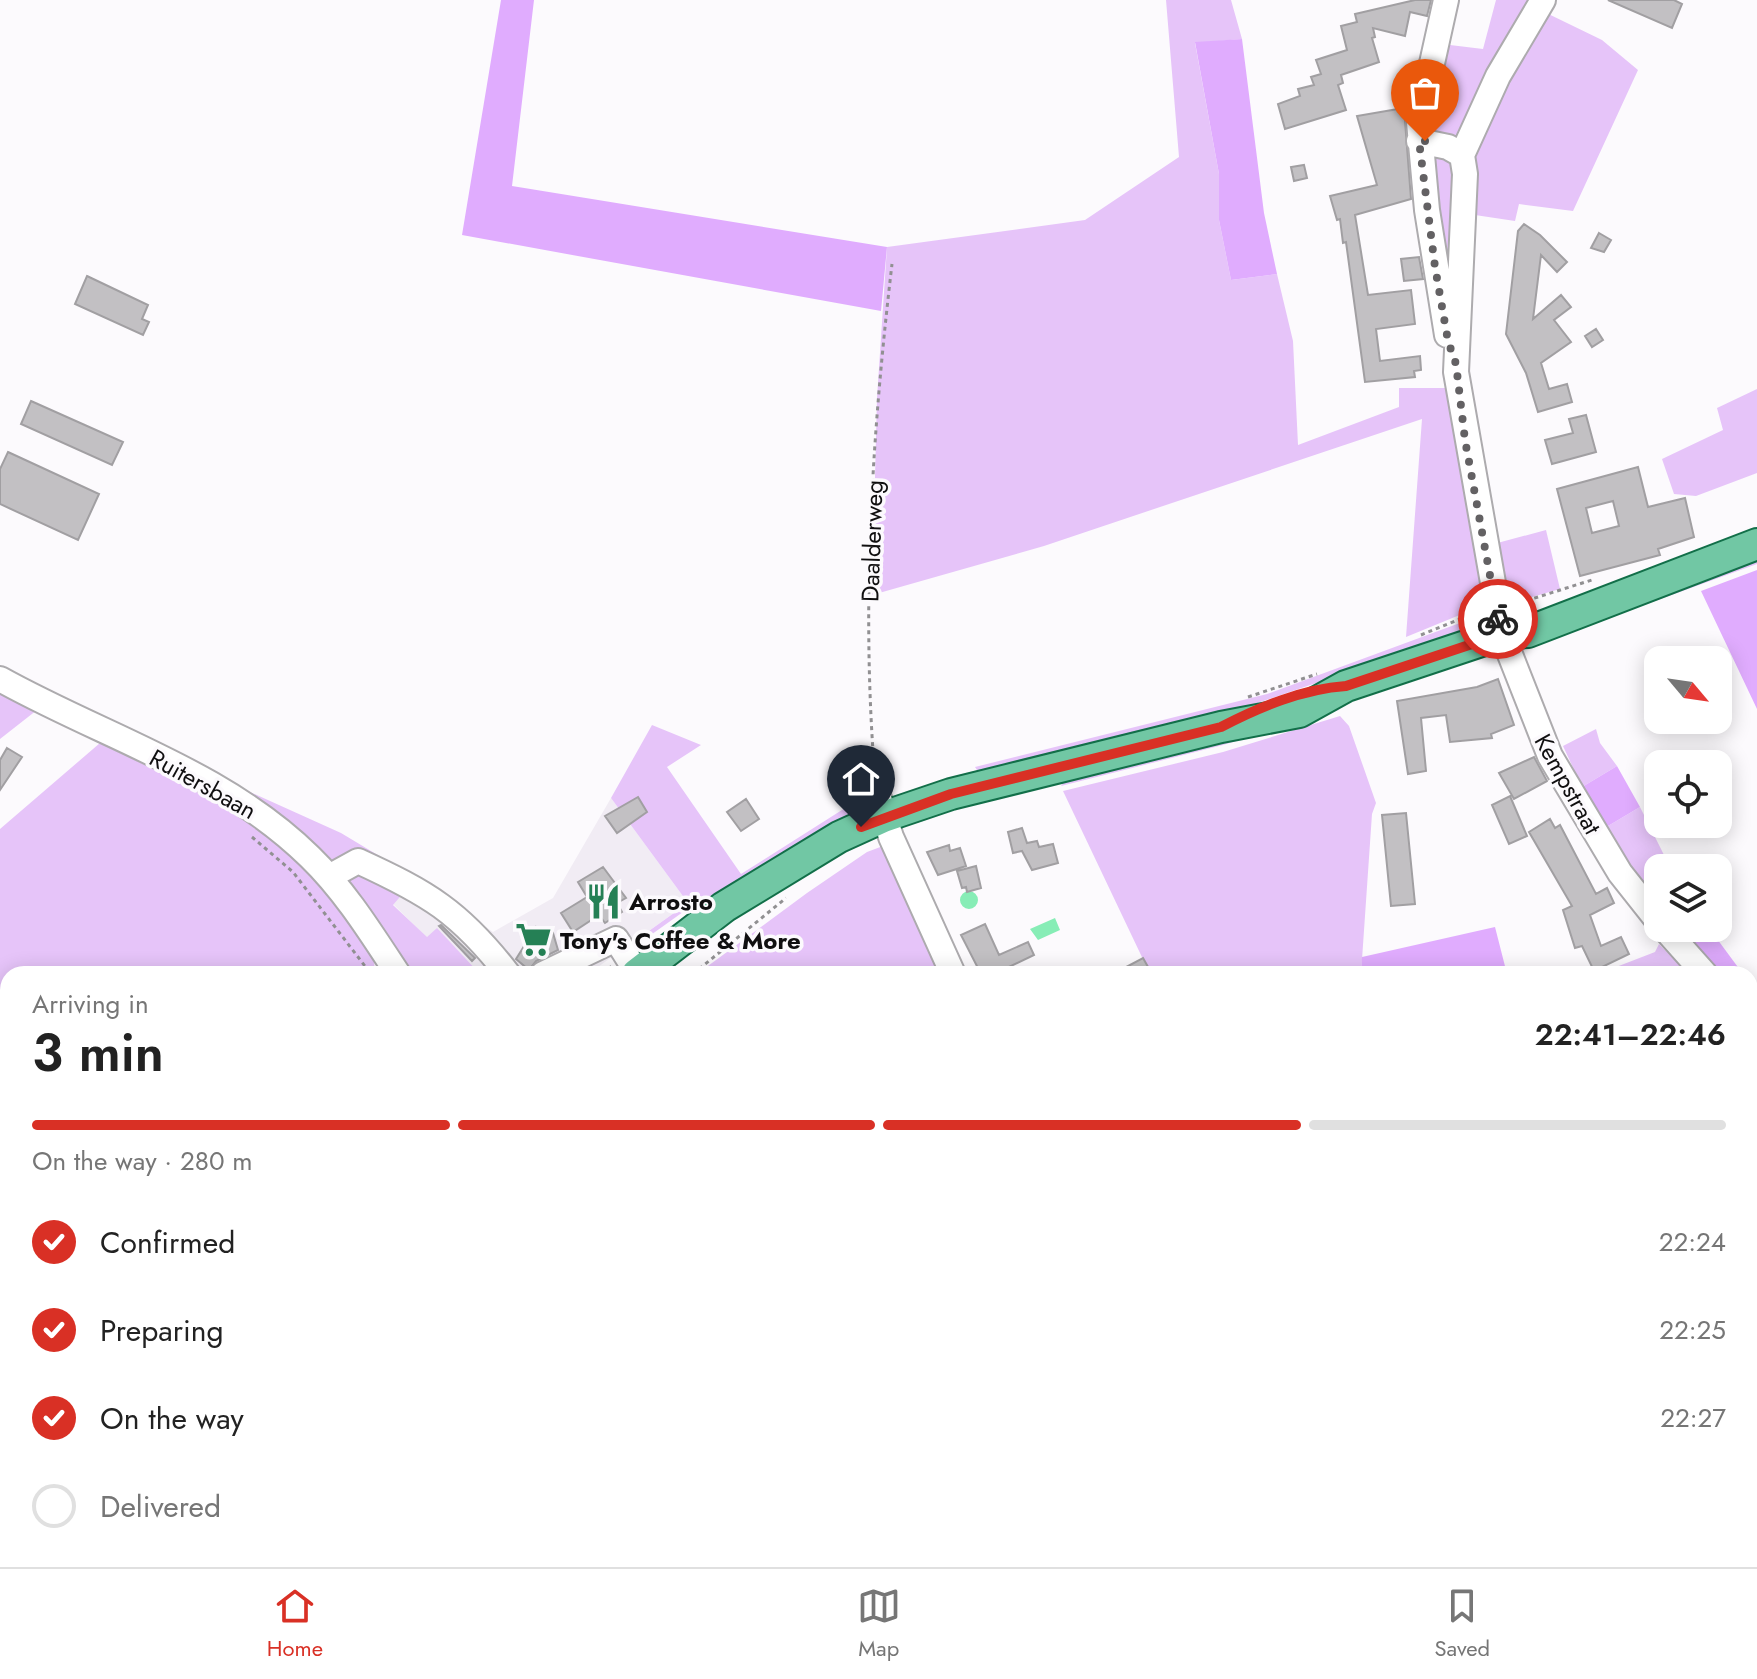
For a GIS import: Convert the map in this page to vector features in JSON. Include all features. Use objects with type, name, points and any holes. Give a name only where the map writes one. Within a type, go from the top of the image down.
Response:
[{"type":"main road","points":[[673,966],[782,887],[839,837],[884,817],[951,794],[1221,727],[1256,709],[1322,687],[1346,686],[1502,634],[1528,632],[1626,596],[1646,584],[1757,544]]},
{"type":"main road","points":[[648,966],[724,907],[782,887]]},
{"type":"street","points":[[1446,0],[1422,97],[1419,141],[1438,282],[1448,341],[1456,364]]},
{"type":"street","points":[[1456,364],[1465,174],[1462,155],[1498,76],[1543,0]]},
{"type":"street","points":[[1419,141],[1448,147],[1462,155]]},
{"type":"street","name":"Kempstraat","points":[[1456,364],[1465,440],[1502,634],[1550,756],[1620,873],[1644,903]]},
{"type":"street","name":"Ruitersbaan","points":[[0,679],[231,794],[285,835],[329,877],[392,966]]},
{"type":"street","points":[[884,817],[949,966]]},
{"type":"street","points":[[329,877],[358,861],[436,901],[470,928],[501,966]]},
{"type":"street","points":[[560,966],[616,939],[633,966]]},
{"type":"street","points":[[1676,942],[1698,966]]},
{"type":"path","name":"Daalderweg","points":[[884,817],[871,723],[870,595],[882,343],[892,264]]},
{"type":"path","points":[[1417,636],[1495,604],[1523,603],[1546,595]]},
{"type":"path","points":[[1240,698],[1318,674]]},
{"type":"path","name":"Ruitersbaan","points":[[245,831],[293,872],[365,966]]},
{"type":"path","points":[[701,966],[782,887]]},
{"type":"shaded area","points":[[501,0],[534,0],[512,186],[887,247],[881,311],[462,235]]},
{"type":"shaded area","points":[[1166,0],[1231,0],[1242,39],[1195,43],[1219,174],[1219,220],[1231,280],[1277,274],[1293,341],[1298,445],[1399,407],[1399,388],[1451,388],[1489,603],[1406,637],[1422,419],[1044,546],[872,595],[877,398],[887,247],[1085,220],[1179,157]]},
{"type":"shaded area","points":[[1496,0],[1538,0],[1534,7],[1602,40],[1638,70],[1573,211],[1519,204],[1515,221],[1455,212],[1446,266],[1439,239],[1433,185],[1434,130],[1444,48],[1450,45],[1483,49]]},
{"type":"shaded area","points":[[1242,39],[1264,213],[1277,274],[1231,280],[1219,220],[1219,174],[1195,42]]},
{"type":"shaded area","points":[[1757,389],[1757,473],[1696,496],[1674,494],[1662,459],[1723,430],[1717,408]]},
{"type":"shaded area","points":[[1546,530],[1560,589],[1525,599],[1506,599],[1490,545]]},
{"type":"shaded area","points":[[1757,554],[1757,564],[1564,634]]},
{"type":"shaded area","points":[[1757,570],[1757,709],[1732,656],[1732,646],[1727,646],[1701,591]]},
{"type":"shaded area","points":[[1487,610],[1490,614],[1474,629],[1243,708],[979,773],[975,767],[1267,694],[1468,620]]},
{"type":"shaded area","points":[[0,689],[37,710],[0,739]]},
{"type":"shaded area","points":[[1333,705],[1339,710],[1223,745],[1061,786],[1065,780]]},
{"type":"shaded area","points":[[1340,716],[1349,726],[1376,803],[1372,814],[1362,966],[1146,966],[1063,791],[1223,752]]},
{"type":"shaded area","points":[[652,725],[701,745],[667,767],[741,874],[864,796],[868,787],[873,796],[866,812],[690,907],[641,942],[639,938],[688,903],[611,798]]},
{"type":"shaded area","points":[[1596,729],[1600,743],[1617,766],[1582,787],[1563,746]]},
{"type":"shaded area","points":[[100,743],[243,813],[303,862],[356,929],[374,966],[0,966],[0,829]]},
{"type":"shaded area","points":[[1617,766],[1640,807],[1603,829],[1582,787]]},
{"type":"shaded area","points":[[239,787],[341,833],[416,878],[393,905],[427,937],[437,928],[473,966],[405,966],[352,890],[285,823]]},
{"type":"shaded area","points":[[611,798],[688,903],[599,966],[472,966],[437,929],[427,938],[393,904],[416,878],[493,932],[553,898]]},
{"type":"shaded area","points":[[1640,807],[1644,815],[1644,838],[1656,838],[1664,854],[1644,854],[1644,885],[1638,889],[1603,829]]},
{"type":"shaded area","points":[[883,846],[936,966],[708,966],[807,893],[867,852]]},
{"type":"shaded area","points":[[969,891],[978,900],[969,909],[960,900]]},
{"type":"shaded area","points":[[1055,918],[1060,930],[1038,940],[1030,929]]},
{"type":"shaded area","points":[[1495,927],[1505,966],[1361,966],[1362,957]]},
{"type":"shaded area","points":[[1684,942],[1719,942],[1737,966],[1706,966]]},
{"type":"shaded area","points":[[1659,944],[1680,966],[1619,966],[1655,952]]},
{"type":"building","points":[[1415,0],[1431,0],[1427,16],[1410,12],[1405,36],[1373,28],[1375,37],[1372,38],[1379,62],[1341,75],[1343,83],[1338,85],[1346,110],[1285,129],[1278,104],[1300,96],[1298,89],[1314,85],[1311,77],[1321,74],[1316,60],[1347,50],[1341,26],[1357,22],[1355,14]]},
{"type":"building","points":[[1608,0],[1674,0],[1682,4],[1672,28]]},
{"type":"building","points":[[1404,108],[1411,199],[1355,215],[1368,295],[1411,290],[1415,324],[1376,329],[1380,361],[1420,356],[1421,370],[1414,371],[1415,377],[1365,382],[1346,242],[1343,243],[1340,219],[1337,220],[1330,196],[1377,185],[1357,116]]},
{"type":"building","points":[[1304,165],[1307,178],[1294,181],[1291,167]]},
{"type":"building","points":[[1524,224],[1567,262],[1557,272],[1541,255],[1533,319],[1561,295],[1571,307],[1554,320],[1571,342],[1541,363],[1549,389],[1567,384],[1572,402],[1538,412],[1526,373],[1506,334],[1518,231]]},
{"type":"building","points":[[1599,233],[1611,240],[1604,252],[1591,248]]},
{"type":"building","points":[[1419,257],[1423,279],[1404,281],[1401,259]]},
{"type":"building","points":[[87,276],[148,305],[142,319],[149,322],[143,335],[75,304]]},
{"type":"building","points":[[1596,329],[1603,340],[1592,347],[1585,336]]},
{"type":"building","points":[[31,401],[123,442],[112,465],[21,424]]},
{"type":"building","points":[[1586,415],[1596,452],[1552,464],[1545,440],[1573,433],[1569,419]]},
{"type":"building","points":[[8,452],[99,494],[78,540],[0,504],[0,469]]},
{"type":"building","points":[[1638,467],[1648,507],[1685,498],[1694,537],[1658,549],[1660,555],[1580,576],[1557,489]],"holes":[[[1613,501],[1619,526],[1592,533],[1586,508]]]},
{"type":"building","points":[[1498,679],[1514,725],[1491,734],[1492,738],[1450,742],[1446,715],[1421,718],[1426,771],[1408,774],[1397,701],[1477,687]]},
{"type":"building","points":[[7,748],[22,757],[0,790],[0,760]]},
{"type":"building","points":[[1534,757],[1547,781],[1514,799],[1499,773]]},
{"type":"building","points":[[1510,796],[1527,836],[1509,844],[1492,805]]},
{"type":"building","points":[[638,797],[647,812],[617,833],[605,816]]},
{"type":"building","points":[[746,799],[759,819],[741,831],[727,812]]},
{"type":"building","points":[[1406,813],[1415,904],[1391,906],[1382,815]]},
{"type":"building","points":[[1550,819],[1555,828],[1560,825],[1596,894],[1607,888],[1614,903],[1590,915],[1601,946],[1621,937],[1629,954],[1604,966],[1592,966],[1582,946],[1575,948],[1563,910],[1572,906],[1529,832]]},
{"type":"building","points":[[1022,828],[1027,843],[1037,841],[1039,847],[1053,844],[1058,863],[1032,870],[1022,851],[1013,853],[1008,832]]},
{"type":"building","points":[[949,845],[950,851],[960,848],[966,866],[938,875],[927,852]]},
{"type":"building","points":[[976,866],[981,888],[967,892],[966,887],[962,888],[957,871]]},
{"type":"building","points":[[603,867],[626,898],[617,903],[622,912],[605,923],[599,915],[573,932],[561,913],[587,897],[578,882]]},
{"type":"building","points":[[985,924],[999,955],[1028,942],[1034,955],[1011,966],[977,966],[961,935]]},
{"type":"building","points":[[439,926],[475,958],[472,961]]},
{"type":"building","points":[[536,927],[548,936],[553,933],[558,950],[532,966],[524,966],[516,959]]},
{"type":"building","points":[[1143,958],[1148,966],[1128,966]]},
{"type":"way so far","points":[[1425,141],[1419,141],[1435,267],[1448,341],[1456,364],[1465,440],[1498,619]]},
{"type":"place","name":"Arrosto","points":[[603,901]]},
{"type":"place","name":"Tony's Coffee & More","points":[[534,940]]},
{"type":"route","points":[[861,827],[951,794],[1221,727],[1256,709],[1322,687],[1346,686],[1502,634],[1498,619]]}]
